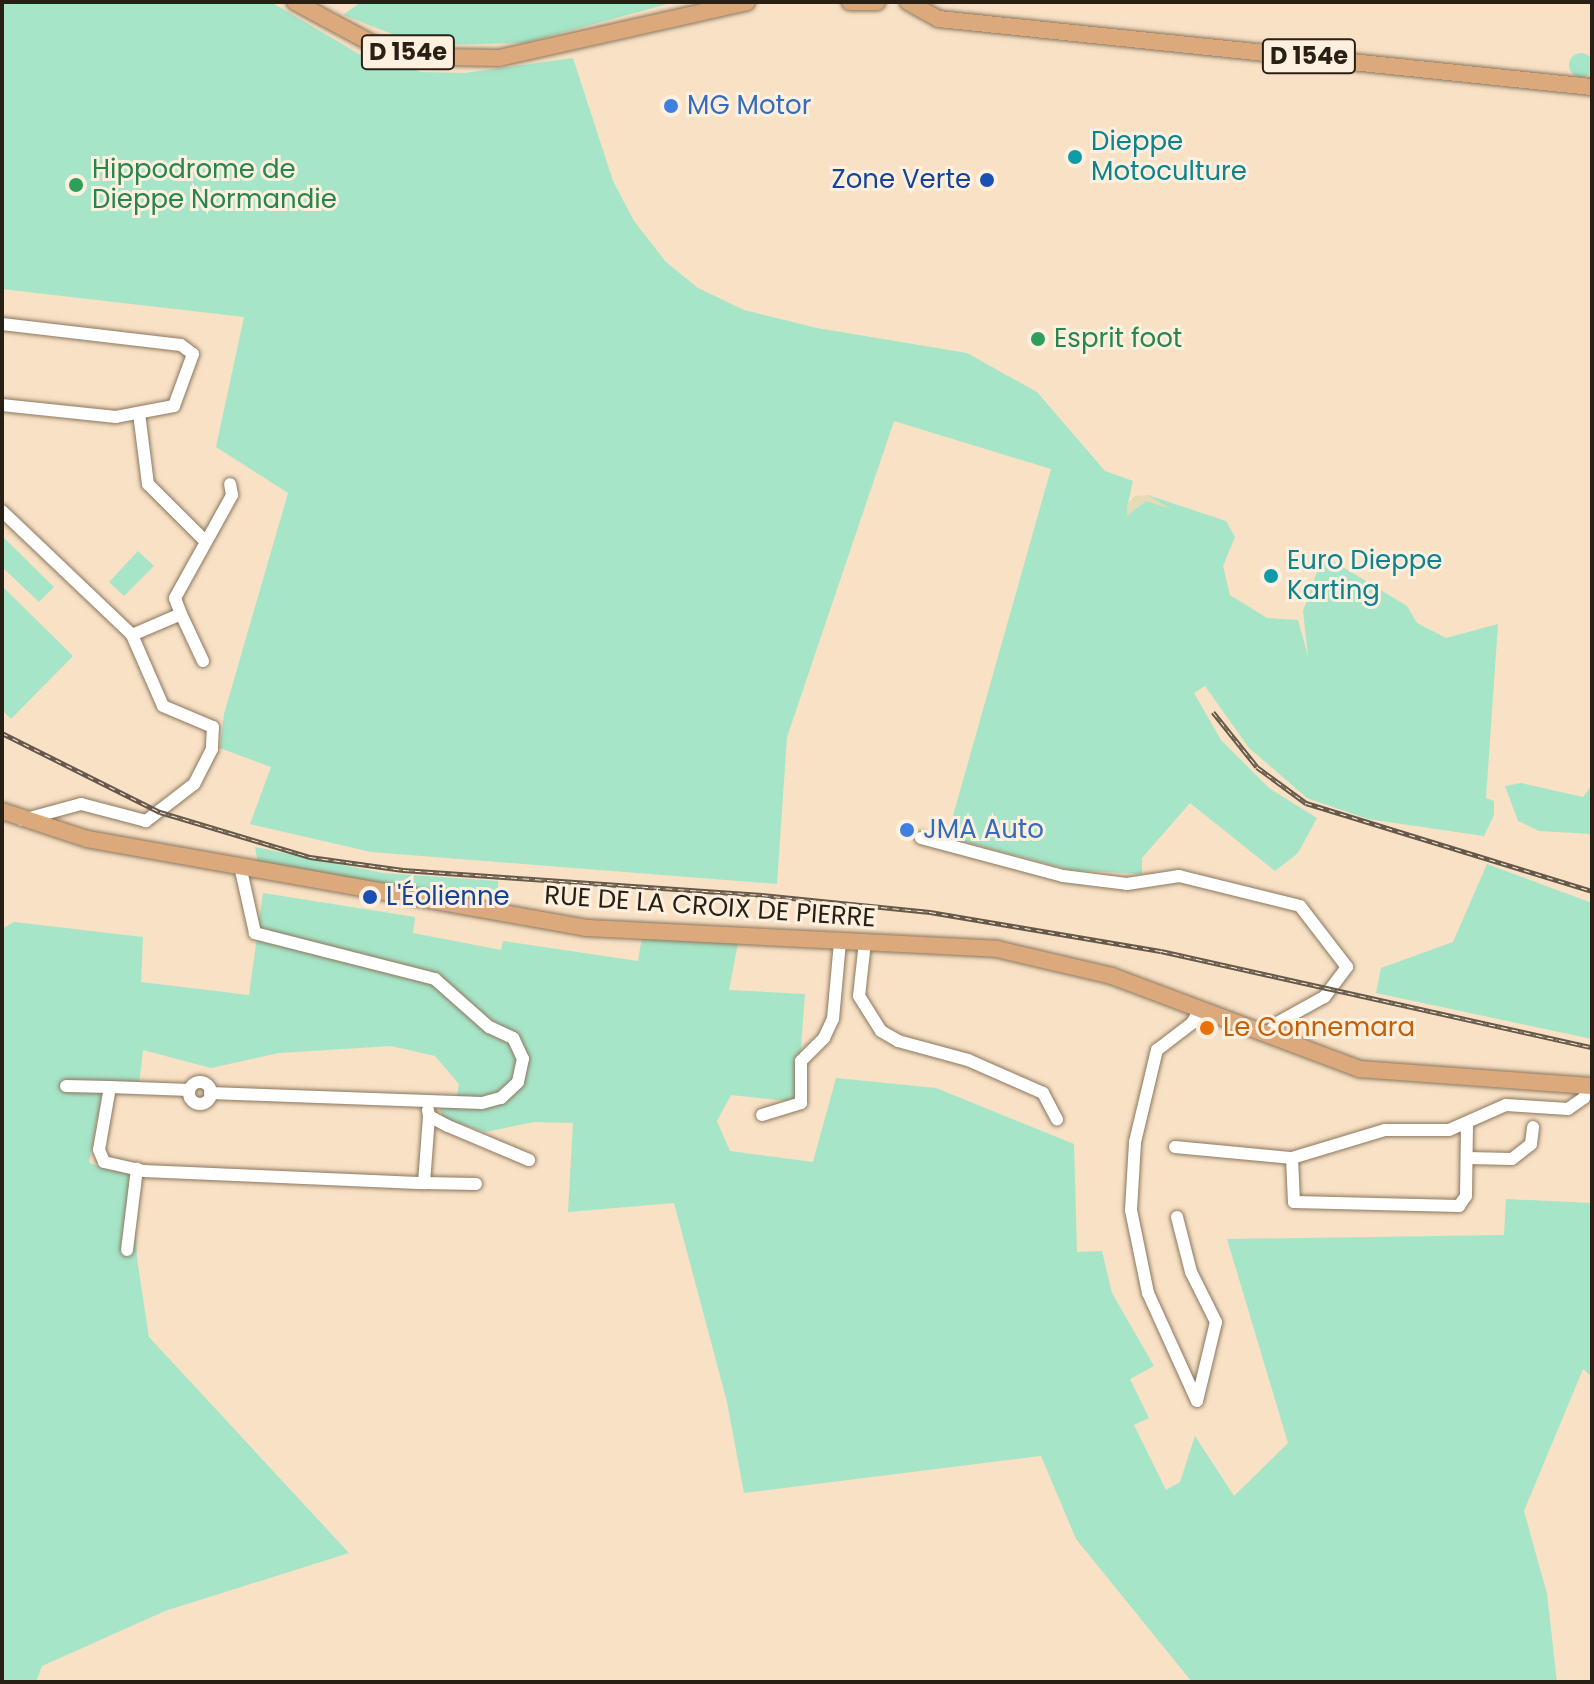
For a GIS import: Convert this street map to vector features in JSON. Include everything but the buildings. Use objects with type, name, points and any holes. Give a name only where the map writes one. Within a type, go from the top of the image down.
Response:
[{"type":"main road","name":"D 154e","points":[[295,2],[339,30],[408,53],[463,58],[532,53],[747,2]]},
{"type":"main road","name":"D 154e","points":[[592,40],[709,2]]},
{"type":"main road","points":[[850,2],[877,2]]},
{"type":"main road","name":"D 154e","points":[[908,2],[939,19],[1592,87]]},
{"type":"main road","name":"D 154e","points":[[926,2],[948,11],[1053,21],[1146,40]]},
{"type":"main road","name":"RUE DE LA CROIX DE PIERRE","points":[[2,811],[87,839],[586,928],[997,949],[1055,960],[1383,1073],[1590,1086]]},
{"type":"street","points":[[2,324],[189,346],[193,360],[179,403],[139,413],[116,417],[2,405]]},
{"type":"street","points":[[139,413],[148,484],[204,540]]},
{"type":"street","points":[[203,661],[175,598],[204,540],[232,495],[230,484]]},
{"type":"street","points":[[2,511],[132,635],[163,706],[213,727],[212,749],[194,784],[146,821],[81,804],[41,811],[22,820]]},
{"type":"street","points":[[132,635],[181,614]]},
{"type":"street","points":[[921,838],[1063,876],[1127,884],[1179,876],[1293,903],[1306,912],[1347,967],[1324,997],[1277,1023],[1267,1035]]},
{"type":"street","points":[[66,1086],[189,1090],[199,1104],[210,1093],[428,1110],[501,1098],[518,1082],[523,1059],[513,1038],[470,1013],[435,979],[255,933],[240,866]]},
{"type":"street","points":[[762,1115],[801,1103],[801,1061],[824,1038],[833,1019],[840,942]]},
{"type":"street","points":[[865,942],[859,996],[881,1031],[898,1041],[968,1060],[1043,1093],[1057,1119]]},
{"type":"street","points":[[1177,1217],[1191,1272],[1216,1322],[1197,1401],[1148,1293],[1131,1210],[1135,1142],[1157,1050],[1192,1023],[1201,1008]]},
{"type":"street","points":[[1175,1147],[1292,1158],[1385,1130],[1449,1130],[1506,1105],[1568,1109],[1584,1098],[1590,1086]]},
{"type":"street","points":[[110,1087],[99,1154],[111,1167],[476,1184]]},
{"type":"street","points":[[428,1110],[529,1160]]},
{"type":"street","points":[[424,1183],[428,1110]]},
{"type":"street","points":[[1292,1158],[1294,1202],[1459,1206],[1466,1196],[1467,1123]]},
{"type":"street","points":[[1467,1158],[1512,1159],[1531,1144],[1533,1127]]},
{"type":"street","points":[[127,1250],[137,1169]]},
{"type":"green space","points":[[2,2],[271,2],[359,54],[421,72],[464,73],[573,58],[613,181],[634,221],[666,262],[698,288],[744,310],[817,328],[967,353],[1037,392],[1105,471],[1133,481],[1128,503],[1148,495],[1226,521],[1235,537],[1223,566],[1230,595],[1267,618],[1298,620],[1308,656],[1303,611],[1323,555],[1407,606],[1417,623],[1446,638],[1498,624],[1486,798],[1494,801],[1494,815],[1484,836],[1368,819],[1307,798],[1249,748],[1205,686],[1194,693],[1221,740],[1269,788],[1317,818],[1298,853],[1275,871],[1190,803],[1142,858],[1142,874],[1071,870],[947,837],[1051,469],[894,421],[787,737],[777,884],[371,852],[250,824],[271,767],[220,748],[224,714],[288,493],[216,447],[244,317],[2,289]]},
{"type":"green space","points":[[361,2],[675,2],[524,43],[442,45],[413,42],[343,15]]},
{"type":"green space","points":[[1576,53],[1586,53],[1593,60],[1593,70],[1586,77],[1576,77],[1569,70],[1569,60]]},
{"type":"green space","points":[[2,536],[54,587],[39,602],[2,567]]},
{"type":"green space","points":[[138,551],[154,566],[124,596],[109,582]]},
{"type":"green space","points":[[2,586],[73,656],[11,719],[2,710]]},
{"type":"green space","points":[[1521,783],[1583,797],[1592,785],[1592,834],[1539,831],[1518,821],[1505,786]]},
{"type":"green space","points":[[255,847],[383,873],[498,881],[498,890],[465,889],[462,898],[333,878],[258,863]]},
{"type":"green space","points":[[1487,864],[1592,903],[1592,1039],[1376,993],[1381,968],[1453,942]]},
{"type":"green space","points":[[263,893],[415,917],[413,933],[501,950],[503,941],[638,961],[642,937],[738,943],[729,990],[805,994],[797,1102],[731,1095],[717,1121],[730,1151],[813,1162],[836,1078],[936,1088],[1074,1144],[1077,1252],[1102,1251],[1112,1293],[1154,1366],[1130,1379],[1149,1418],[1134,1425],[1166,1490],[1180,1482],[1195,1436],[1234,1496],[1288,1443],[1227,1239],[1504,1235],[1506,1199],[1592,1203],[1592,1377],[1583,1369],[1524,1511],[1547,1594],[1557,1682],[1192,1682],[1076,1539],[1041,1456],[744,1493],[727,1402],[674,1203],[568,1212],[573,1123],[534,1122],[485,1132],[443,1118],[440,1108],[455,1108],[459,1084],[435,1056],[391,1046],[279,1053],[211,1068],[143,1050],[139,1085],[104,1081],[89,1163],[134,1176],[137,1259],[149,1337],[349,1553],[165,1611],[42,1666],[36,1682],[2,1682],[2,929],[14,922],[143,937],[141,982],[249,995]]},
{"type":"sand","points":[[1148,495],[1171,509],[1146,501],[1127,516],[1127,504],[1135,496]]},
{"type":"railway","points":[[1213,712],[1257,767],[1306,803],[1592,891]]},
{"type":"railway","points":[[2,733],[160,812],[310,857],[403,870],[762,895],[930,912],[1161,951],[1592,1047]]},
{"type":"place","name":"MG Motor","points":[[671,106]]},
{"type":"place","name":"Dieppe Motoculture","points":[[1075,157]]},
{"type":"place","name":"Zone Verte","points":[[987,180]]},
{"type":"place","name":"Hippodrome de Dieppe Normandie","points":[[76,185]]},
{"type":"place","name":"Esprit foot","points":[[1038,339]]},
{"type":"place","name":"Euro Dieppe Karting","points":[[1271,576]]},
{"type":"place","name":"JMA Auto","points":[[907,830]]},
{"type":"place","name":"L'Éolienne","points":[[370,897]]},
{"type":"place","name":"Le Connemara","points":[[1207,1028]]}]
